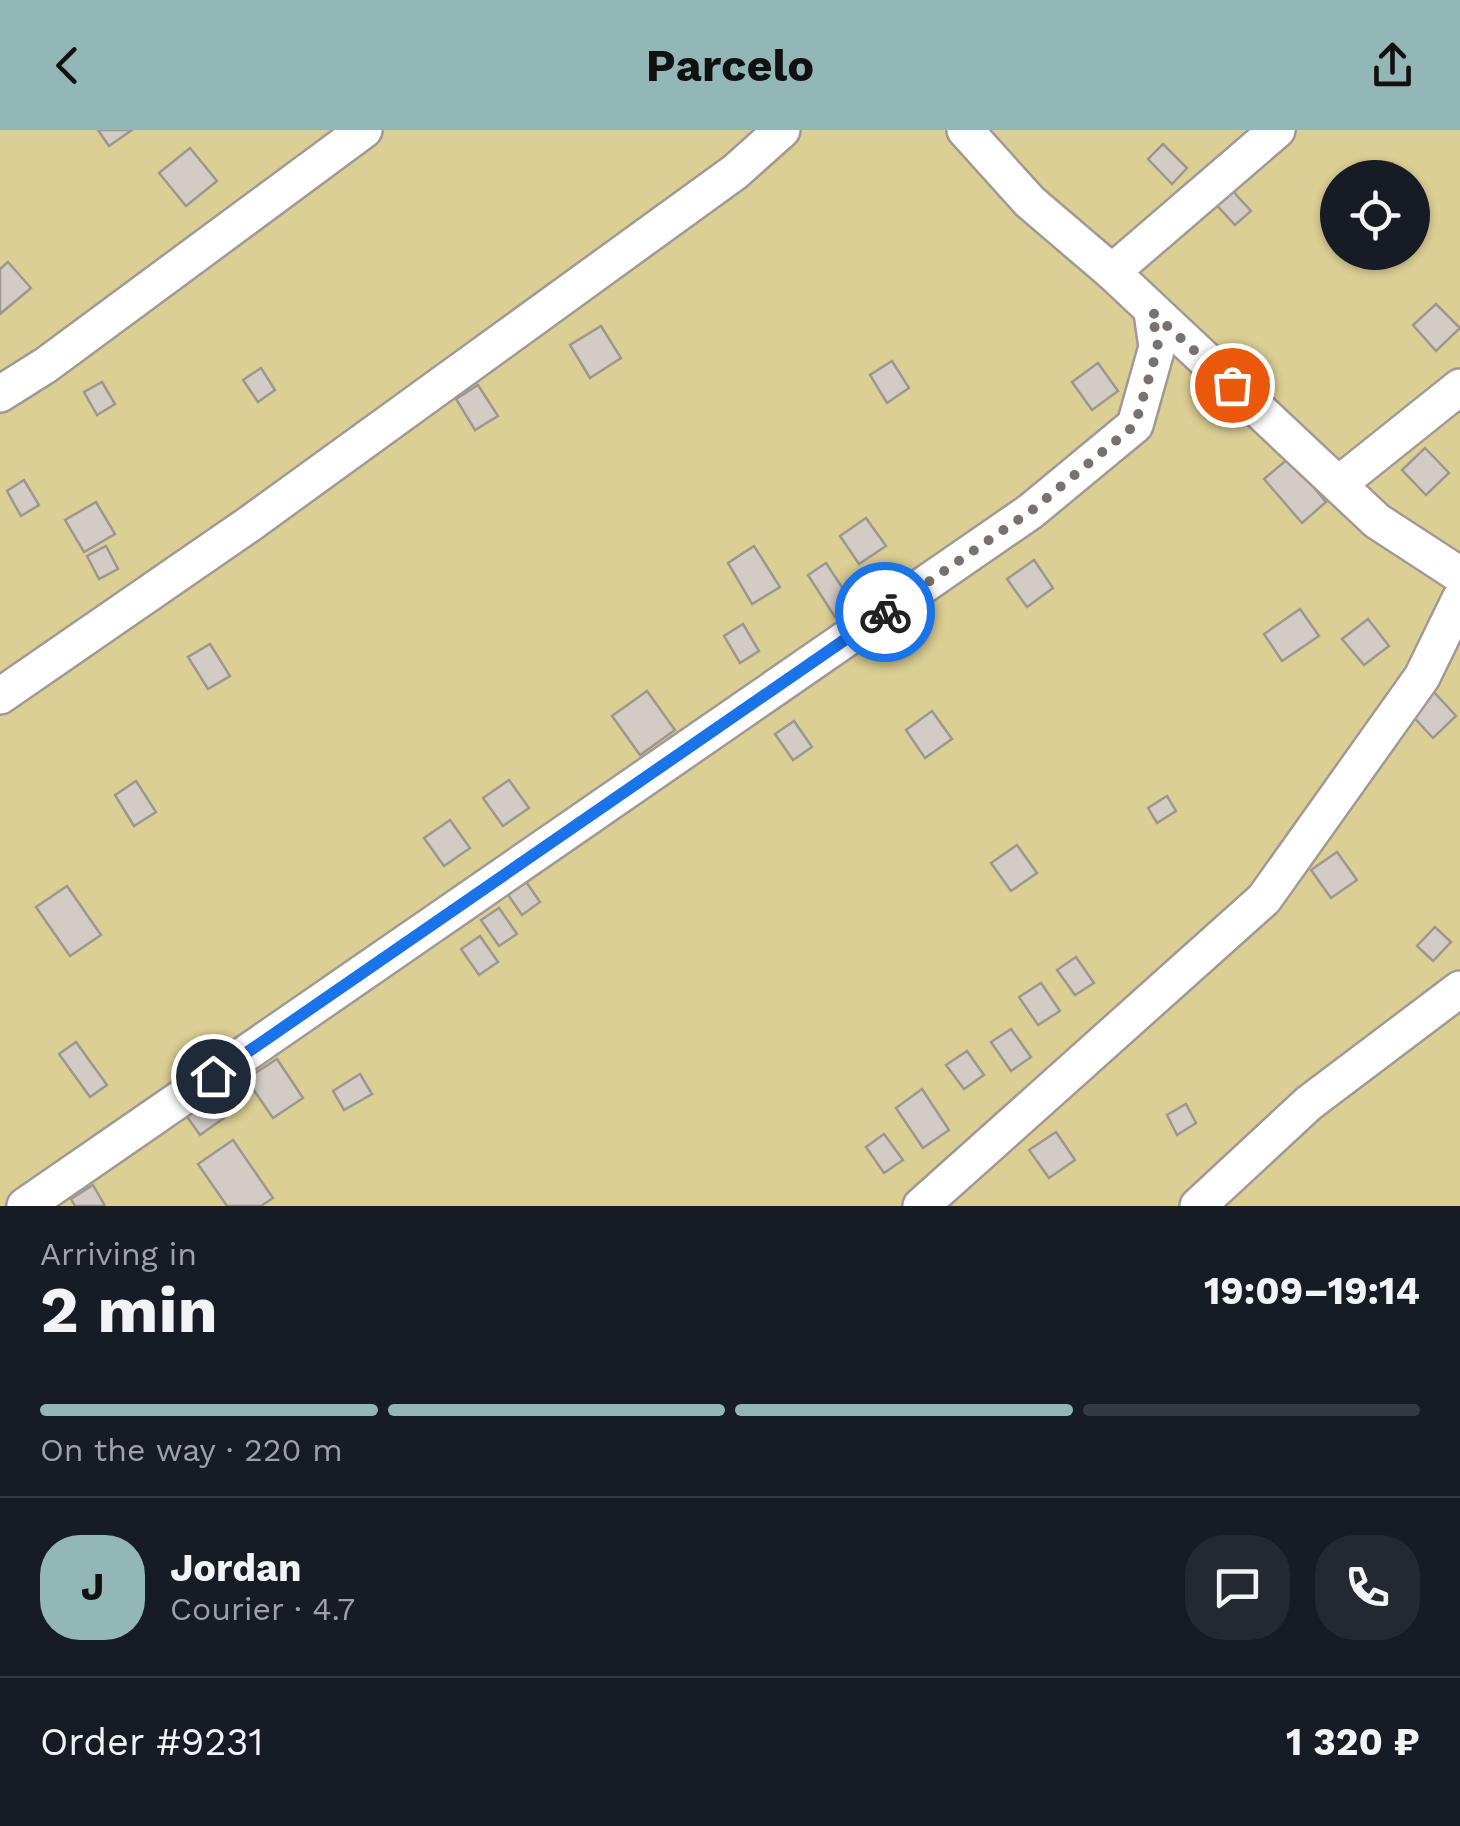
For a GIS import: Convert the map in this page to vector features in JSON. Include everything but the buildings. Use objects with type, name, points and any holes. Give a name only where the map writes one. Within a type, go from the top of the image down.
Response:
[{"type":"lane","points":[[0,394],[46,366],[364,130]]},
{"type":"lane","points":[[0,696],[248,525],[735,172],[782,130]]},
{"type":"lane","points":[[965,130],[1030,202],[1112,272],[1378,521],[1460,575]]},
{"type":"lane","points":[[1112,272],[1277,130]]},
{"type":"lane","points":[[25,1206],[1031,511],[1135,425],[1158,347],[1152,312]]},
{"type":"lane","points":[[1340,483],[1460,387]]},
{"type":"lane","points":[[921,1206],[1264,899],[1422,677],[1460,599]]},
{"type":"lane","points":[[1198,1206],[1309,1104],[1460,989]]},
{"type":"shaded area","points":[[0,130],[1460,130],[1460,1206],[0,1206]]},
{"type":"way so far","points":[[885,612],[1031,511],[1135,425],[1158,347],[1152,312],[1232,385]]},
{"type":"route","points":[[213,1076],[885,612]]}]
